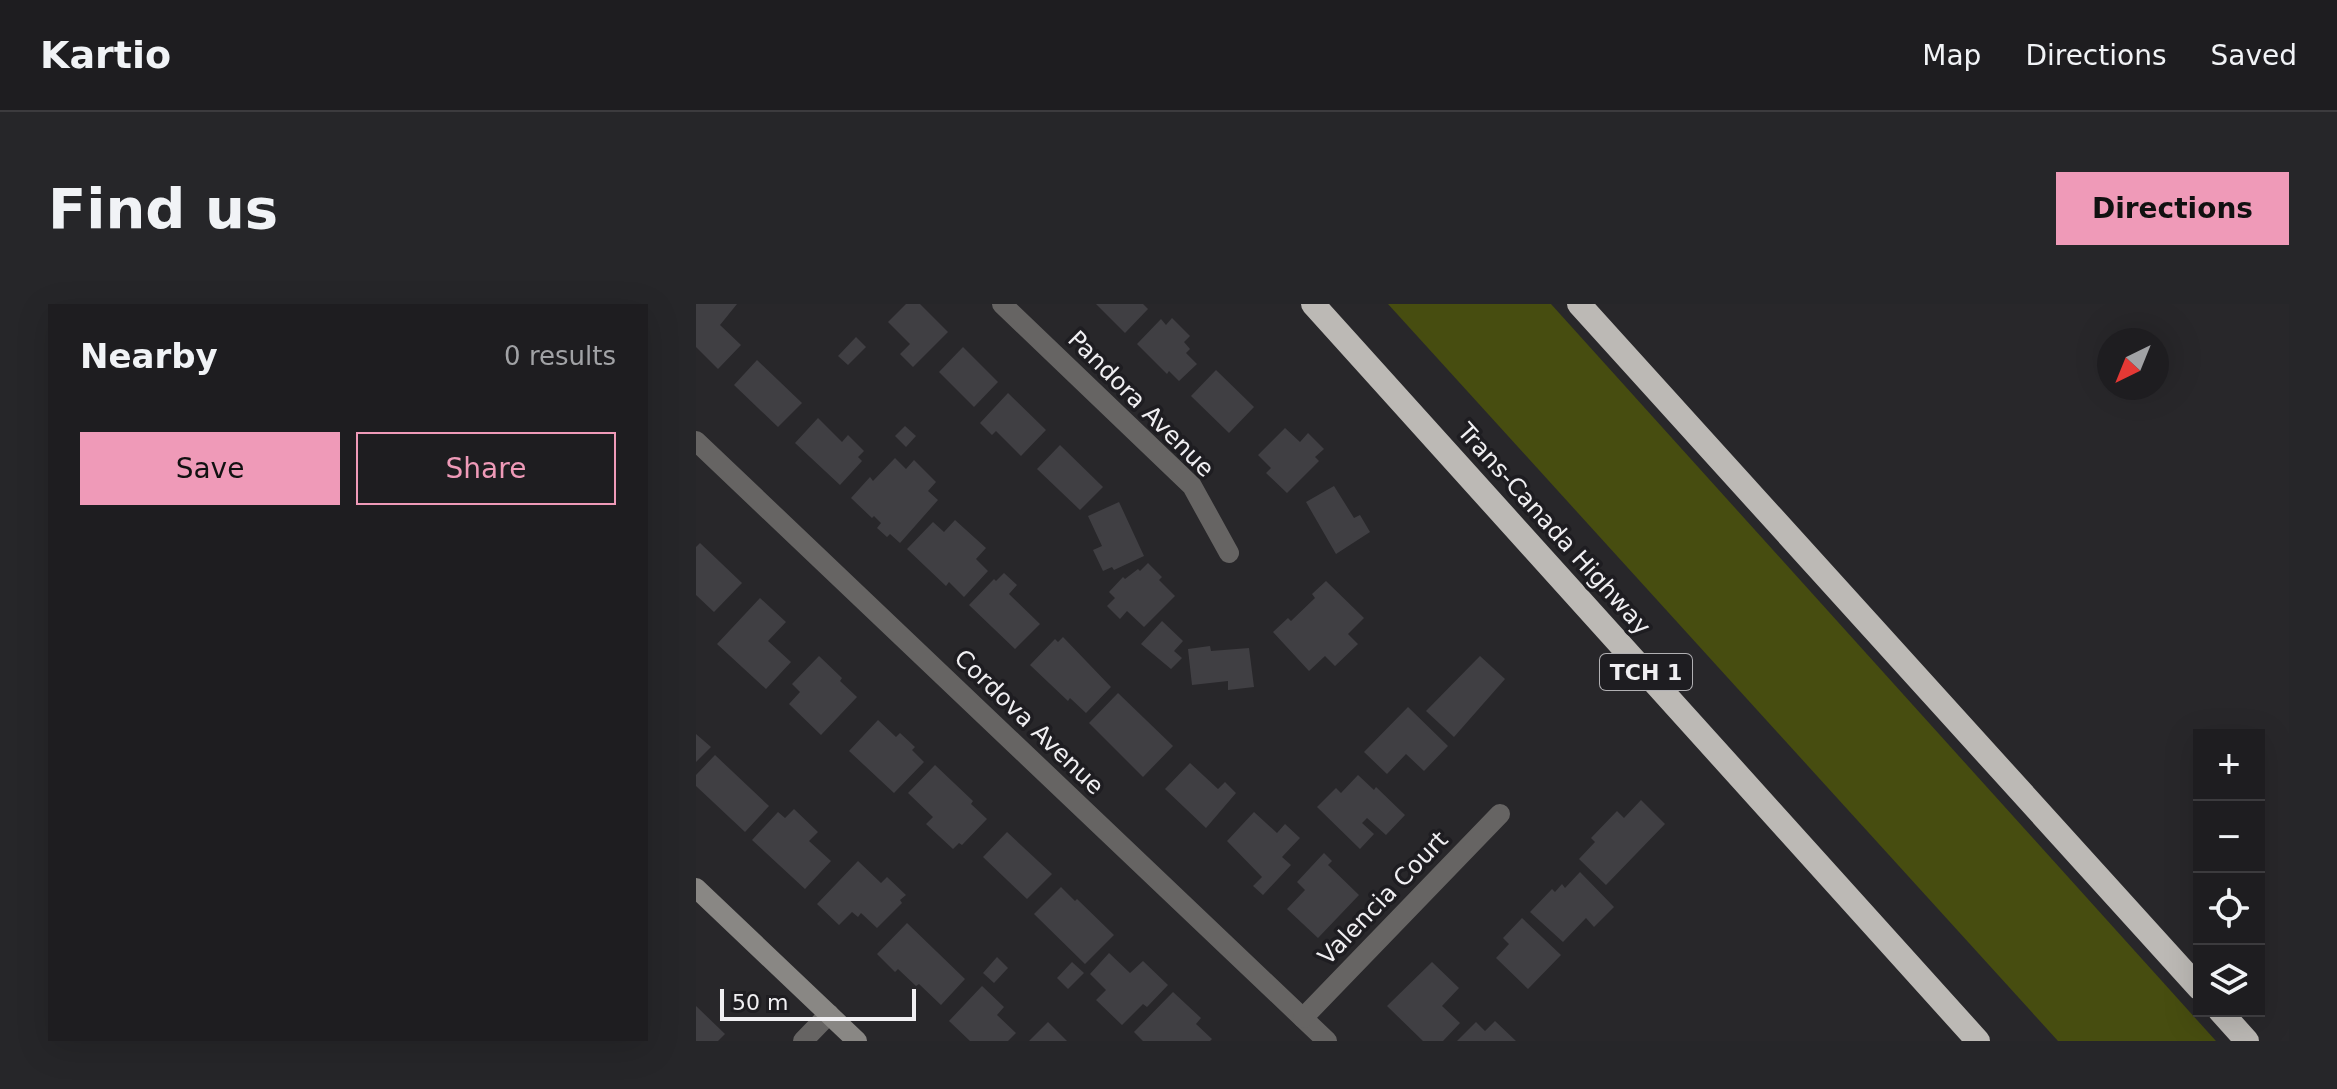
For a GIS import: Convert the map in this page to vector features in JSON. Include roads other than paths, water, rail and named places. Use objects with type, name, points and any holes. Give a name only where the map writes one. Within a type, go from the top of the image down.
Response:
[{"type":"highway","name":"Trans-Canada Highway","points":[[1313,304],[1978,1041]]},
{"type":"highway","points":[[1579,304],[2193,981]]},
{"type":"highway","points":[[2225,1017],[2247,1041]]},
{"type":"main road","points":[[696,888],[857,1041]]},
{"type":"street","name":"Pandora Avenue","points":[[1002,304],[1192,486],[1229,553]]},
{"type":"street","name":"Cordova Avenue","points":[[696,441],[1327,1041]]},
{"type":"street","name":"Valencia Court","points":[[1303,1018],[1500,814]]},
{"type":"street","points":[[803,1041],[829,1014]]}]
